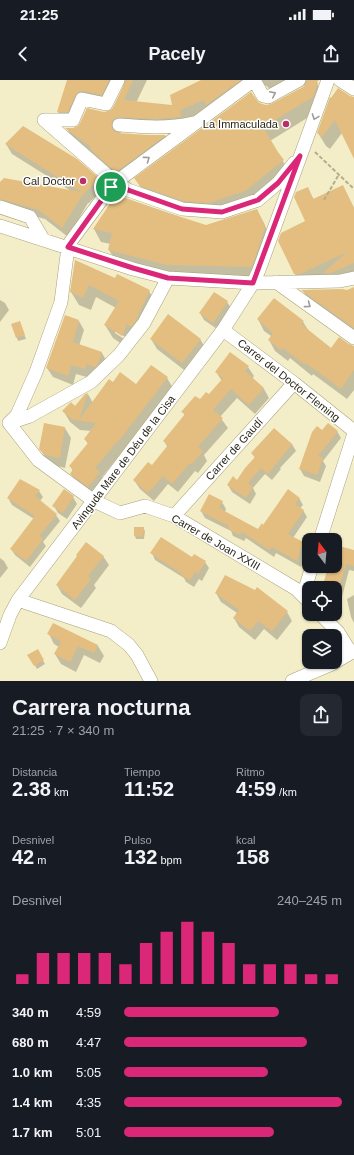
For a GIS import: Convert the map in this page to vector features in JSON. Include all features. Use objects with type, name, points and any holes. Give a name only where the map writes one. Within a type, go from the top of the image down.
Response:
[{"type":"street","points":[[118,80],[106,104],[82,99],[73,120],[44,120],[116,182],[128,190],[182,209],[222,212],[258,200],[278,183],[300,156]]},
{"type":"street","points":[[9,423],[17,415],[36,372],[61,302],[68,247],[111,187],[254,80],[263,96],[268,97],[298,80]]},
{"type":"street","name":"Avinguda Mare de Déu de la Cisa","points":[[0,643],[10,615],[18,600],[223,330],[253,283],[328,80]]},
{"type":"street","points":[[340,80],[354,89]]},
{"type":"street","points":[[119,125],[152,128],[181,126],[197,122]]},
{"type":"street","points":[[0,208],[30,217],[43,240]]},
{"type":"street","points":[[0,226],[168,278],[253,283],[340,281],[354,278]]},
{"type":"street","points":[[9,423],[30,416],[91,382],[119,355],[144,323],[168,278]]},
{"type":"street","points":[[276,282],[354,338]]},
{"type":"street","name":"Carrer del Doctor Fleming","points":[[223,330],[294,383],[354,432]]},
{"type":"street","name":"Carrer de Gaudí","points":[[174,516],[294,383]]},
{"type":"street","name":"Carrer de Joan XXIII","points":[[9,423],[38,460],[94,501],[120,513],[145,506],[174,516],[296,589],[302,595]]},
{"type":"street","points":[[322,533],[354,432]]},
{"type":"street","points":[[18,600],[111,631],[129,645],[137,655],[150,681]]},
{"type":"street","points":[[292,681],[332,664],[352,652],[338,632],[327,621]]},
{"type":"path","points":[[305,143],[354,190]]},
{"type":"path","points":[[324,200],[338,176]]},
{"type":"building","points":[[67,80],[109,80],[102,95],[80,91],[75,96],[68,112],[57,112]]},
{"type":"building","points":[[126,80],[133,80],[124,100],[172,105],[170,95],[201,80],[241,80],[206,105],[204,100],[180,110],[181,117],[156,119],[115,118],[111,124],[114,131],[118,133],[166,135],[116,172],[90,149],[91,147],[65,128],[73,128],[78,126],[87,108],[104,112],[111,110]]},
{"type":"building","points":[[307,80],[316,80],[318,83],[313,97],[263,127],[284,160],[245,191],[208,203],[184,201],[140,186],[134,178],[251,92],[259,103],[266,105],[271,104],[303,87]]},
{"type":"building","points":[[338,88],[354,97],[354,159],[335,120],[322,137],[317,133],[330,97],[331,98]]},
{"type":"building","points":[[23,126],[77,159],[99,178],[83,194],[62,228],[39,210],[0,199],[0,182],[4,178],[81,192],[5,144]]},
{"type":"building","points":[[343,185],[354,208],[354,263],[330,273],[323,273],[347,252],[300,274],[294,274],[278,241],[281,233],[305,221],[294,197],[296,192],[308,187],[313,199]]},
{"type":"building","points":[[117,193],[125,198],[206,225],[257,209],[265,227],[252,267],[167,265],[108,250],[112,233],[93,229]]},
{"type":"building","points":[[75,260],[115,278],[117,274],[150,290],[135,322],[131,327],[127,324],[122,336],[104,325],[119,301],[89,285],[83,298],[70,292]]},
{"type":"building","points":[[354,287],[354,328],[301,290],[347,290]]},
{"type":"building","points":[[214,292],[228,301],[213,323],[199,313]]},
{"type":"building","points":[[274,298],[304,321],[301,324],[331,348],[339,337],[354,346],[354,370],[341,389],[306,363],[305,365],[283,348],[281,350],[268,340],[273,333],[257,319]]},
{"type":"building","points":[[168,314],[201,339],[182,363],[150,339]]},
{"type":"building","points":[[65,315],[79,320],[73,342],[102,352],[98,364],[95,367],[87,364],[85,369],[71,365],[68,376],[46,368]]},
{"type":"building","points":[[20,321],[25,335],[16,338],[11,324]]},
{"type":"building","points":[[230,352],[249,366],[245,371],[264,388],[249,405],[231,389],[213,410],[223,418],[198,447],[203,451],[192,464],[190,463],[172,484],[163,476],[148,493],[133,480],[148,462],[152,465],[168,445],[163,441],[185,414],[181,412],[195,396],[200,399],[206,392],[209,394],[223,378],[215,372]]},
{"type":"building","points":[[151,365],[168,377],[118,442],[95,468],[100,472],[88,487],[70,474],[73,469],[69,466],[88,443],[84,439],[96,423],[73,420],[62,411],[71,402],[75,406],[85,394],[88,393],[79,420],[109,379],[113,382],[120,372],[136,384]]},
{"type":"building","points":[[44,423],[65,427],[60,458],[45,455],[39,449]]},
{"type":"building","points":[[328,423],[338,431],[318,456],[323,458],[317,475],[299,469],[312,432],[317,426],[322,430]]},
{"type":"building","points":[[274,428],[292,444],[268,474],[261,468],[248,483],[253,487],[246,498],[227,485],[233,476],[237,480],[255,457],[251,453]]},
{"type":"building","points":[[20,479],[40,490],[35,496],[57,514],[39,536],[43,539],[26,561],[10,549],[35,516],[7,498]]},
{"type":"building","points":[[64,489],[74,496],[63,513],[52,506]]},
{"type":"building","points":[[288,489],[300,498],[295,504],[304,510],[288,534],[302,541],[297,561],[272,547],[269,550],[242,532],[240,535],[228,529],[229,526],[200,511],[209,494],[223,501],[219,508],[258,529],[262,523],[263,525]]},
{"type":"building","points":[[134,527],[144,527],[143,537],[134,536]]},
{"type":"building","points":[[161,537],[192,557],[194,554],[206,561],[198,574],[195,572],[190,580],[150,553]]},
{"type":"building","points":[[86,542],[104,556],[88,576],[91,579],[75,600],[56,585]]},
{"type":"building","points":[[342,547],[354,550],[354,566],[346,564],[341,581],[324,581],[326,573],[342,573]]},
{"type":"building","points":[[225,575],[255,590],[257,587],[288,611],[272,631],[258,621],[250,631],[233,618],[239,610],[215,593]]},
{"type":"building","points":[[53,623],[98,645],[94,653],[78,646],[70,662],[54,654],[61,641],[47,634]]},
{"type":"building","points":[[38,649],[44,660],[34,666],[27,655]]},
{"type":"place","name":"La Immaculada","points":[[286,124]]},
{"type":"place","name":"Cal Doctor","points":[[83,181]]},
{"type":"route","points":[[300,156],[253,283],[168,278],[68,247],[111,187],[116,182],[128,190],[182,209],[222,212],[258,200],[278,183],[300,156]]}]
